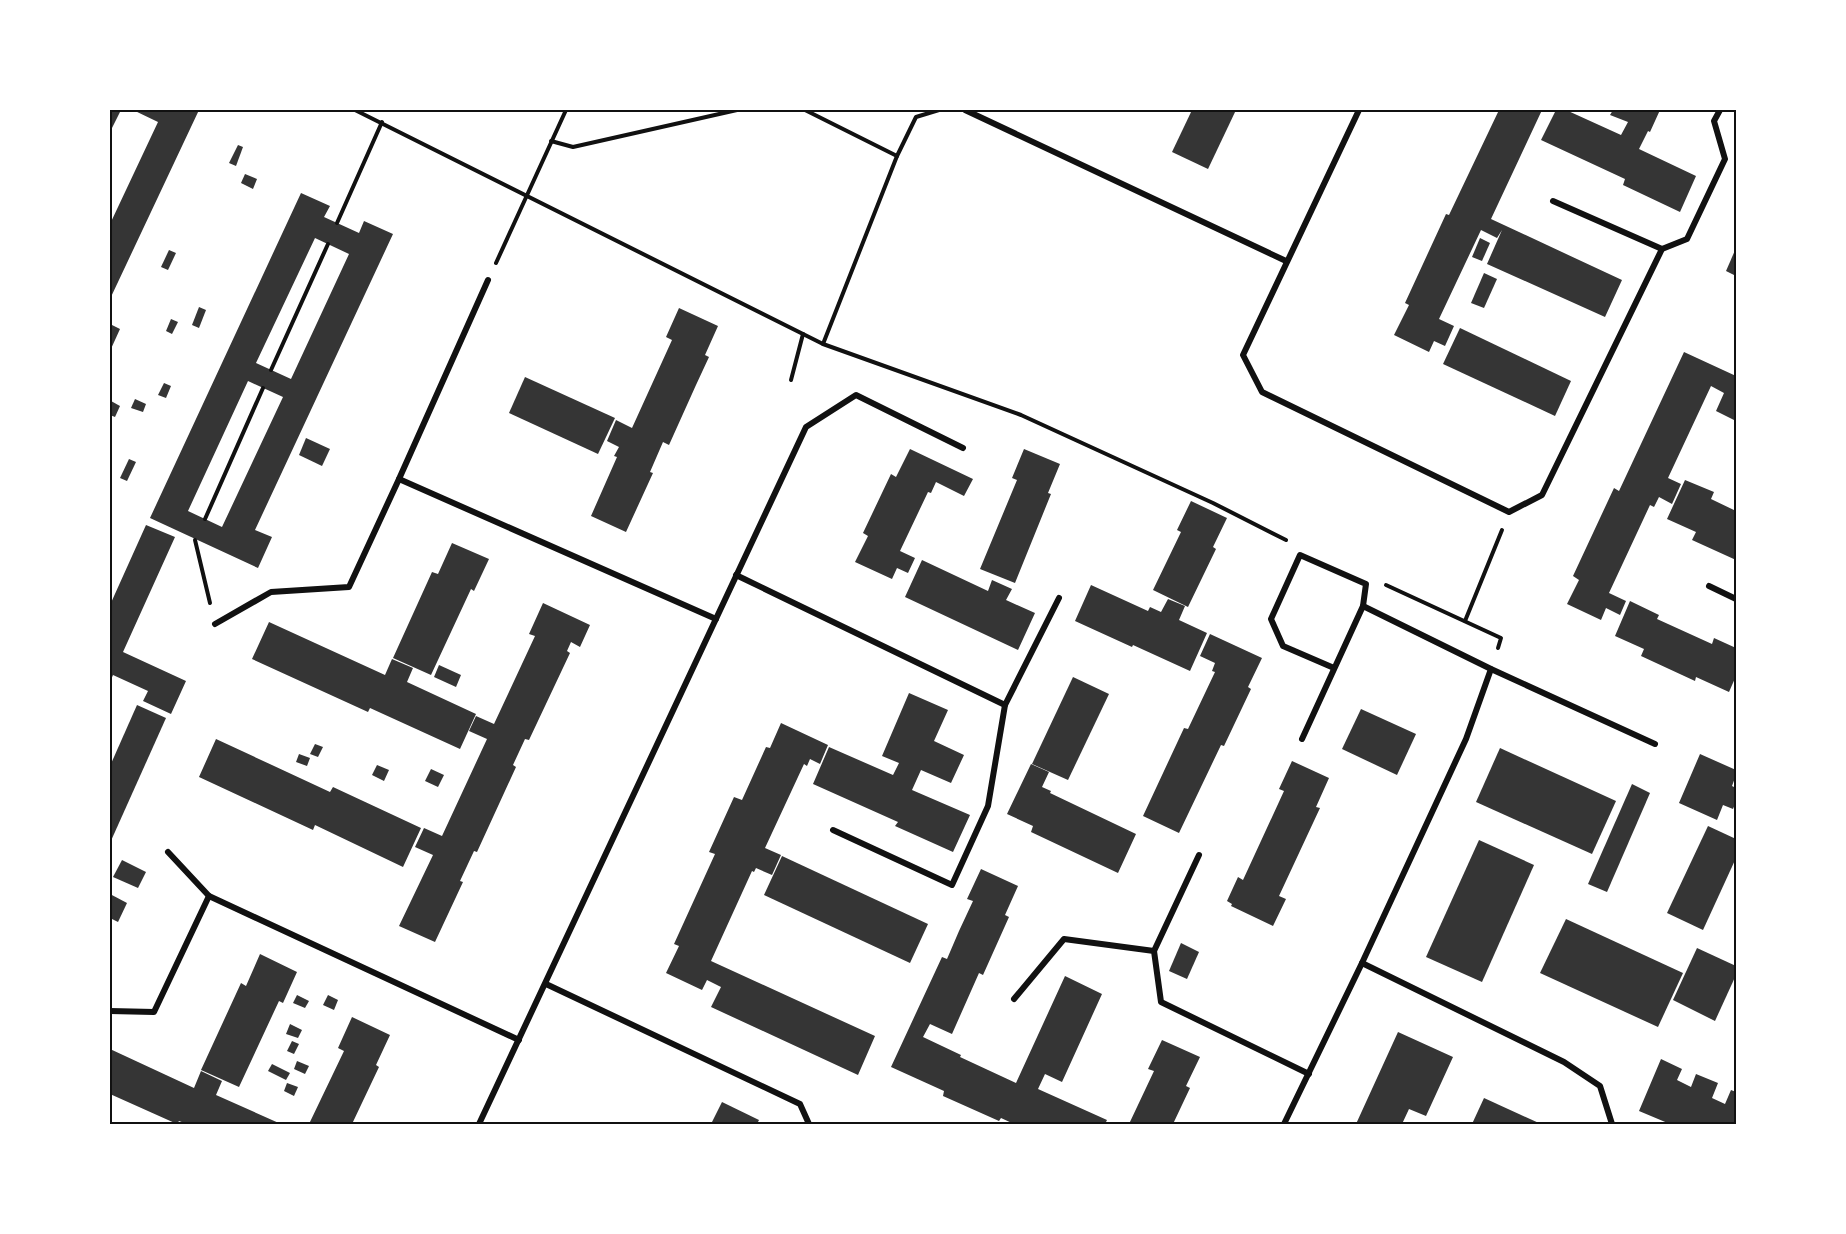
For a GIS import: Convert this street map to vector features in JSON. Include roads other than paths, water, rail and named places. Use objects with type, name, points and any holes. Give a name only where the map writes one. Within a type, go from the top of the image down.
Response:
[{"type":"street","points":[[965,110],[1286,261]]},
{"type":"street","points":[[1359,110],[1243,355],[1262,392],[1509,512],[1542,495],[1662,249],[1687,239],[1725,159],[1714,121],[1720,110]]},
{"type":"street","points":[[1553,201],[1662,249]]},
{"type":"street","points":[[215,624],[271,592],[349,587],[488,280]]},
{"type":"street","points":[[479,1125],[806,427],[856,395],[963,448]]},
{"type":"street","points":[[399,479],[716,619]]},
{"type":"street","points":[[1302,739],[1362,606],[1366,584],[1300,555],[1271,619],[1283,646],[1334,668]]},
{"type":"street","points":[[736,575],[1005,705]]},
{"type":"street","points":[[1709,586],[1737,599]]},
{"type":"street","points":[[833,830],[952,885],[988,806],[1005,705],[1059,598]]},
{"type":"street","points":[[1362,606],[1491,669],[1655,744]]},
{"type":"street","points":[[1284,1125],[1466,739],[1491,669]]},
{"type":"street","points":[[168,852],[209,897],[519,1040]]},
{"type":"street","points":[[1200,855],[1154,951],[1161,1002],[1309,1074]]},
{"type":"street","points":[[110,1011],[154,1012],[209,897]]},
{"type":"street","points":[[1014,999],[1064,939],[1154,951]]},
{"type":"street","points":[[1362,963],[1564,1062],[1600,1086],[1612,1125]]},
{"type":"street","points":[[546,984],[800,1104],[809,1125]]}]
